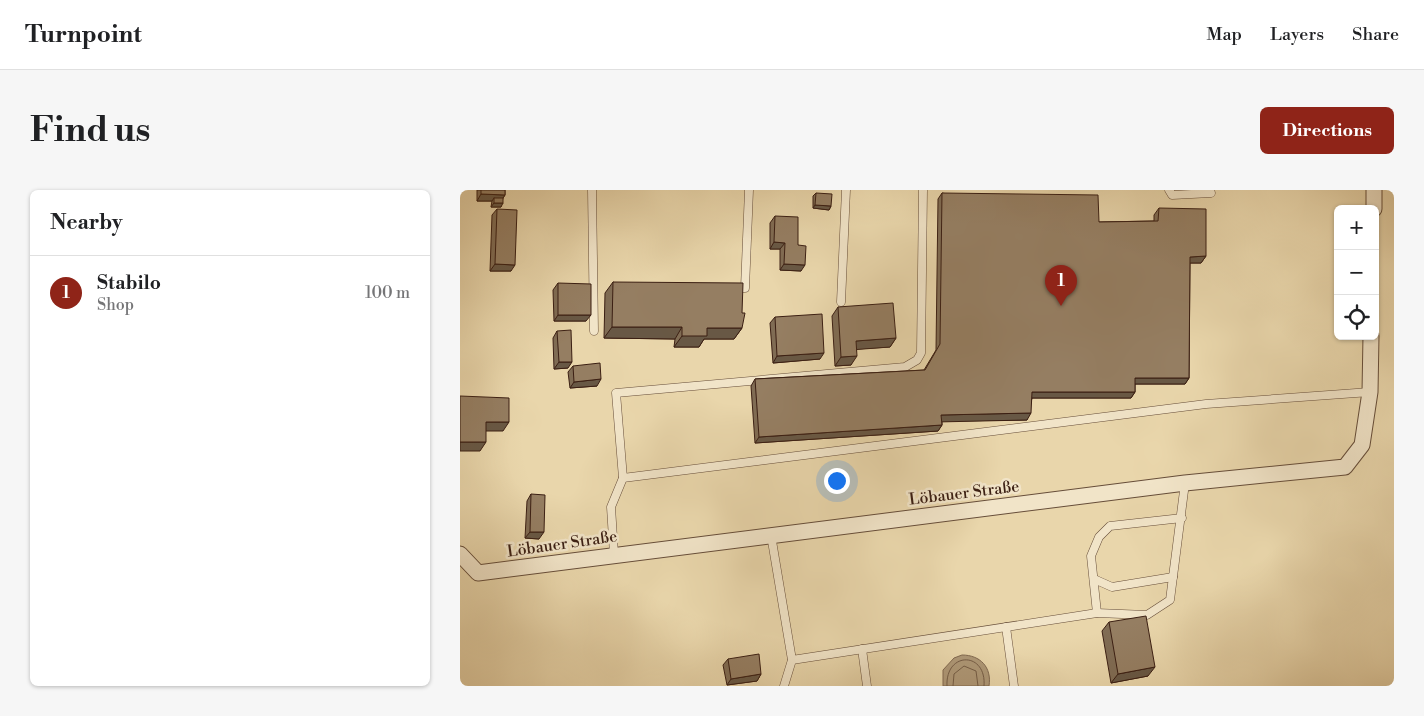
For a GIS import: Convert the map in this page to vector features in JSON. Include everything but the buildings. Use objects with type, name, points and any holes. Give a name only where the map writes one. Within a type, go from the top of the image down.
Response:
[{"type":"street","points":[[1374,190],[1374,205]]},
{"type":"street","name":"Löbauer Straße","points":[[460,554],[478,573],[614,554],[1185,483],[1345,467],[1362,445],[1370,392],[1371,340]]},
{"type":"lane","points":[[592,190],[594,331]]},
{"type":"lane","points":[[726,288],[745,288],[749,190]]},
{"type":"lane","points":[[841,302],[846,190]]},
{"type":"lane","points":[[614,554],[611,507],[623,478],[616,393],[905,367],[917,360],[921,352],[923,190]]},
{"type":"lane","points":[[1169,190],[1172,195],[1211,193]]},
{"type":"lane","points":[[623,478],[1206,404],[1370,392]]},
{"type":"lane","points":[[792,660],[1097,613],[1147,615],[1170,600],[1185,483]]},
{"type":"lane","points":[[1097,613],[1091,556],[1099,537],[1110,526],[1182,518]]},
{"type":"lane","points":[[771,535],[792,660],[784,686]]},
{"type":"lane","points":[[1094,579],[1112,587],[1173,577]]},
{"type":"lane","points":[[1006,627],[1014,686]]},
{"type":"lane","points":[[862,649],[868,686]]},
{"type":"water","points":[[962,655],[974,657],[983,663],[989,673],[989,686],[943,686],[943,670],[954,658]]},
{"type":"place","name":"Stabilo","points":[[1061,306]]}]
